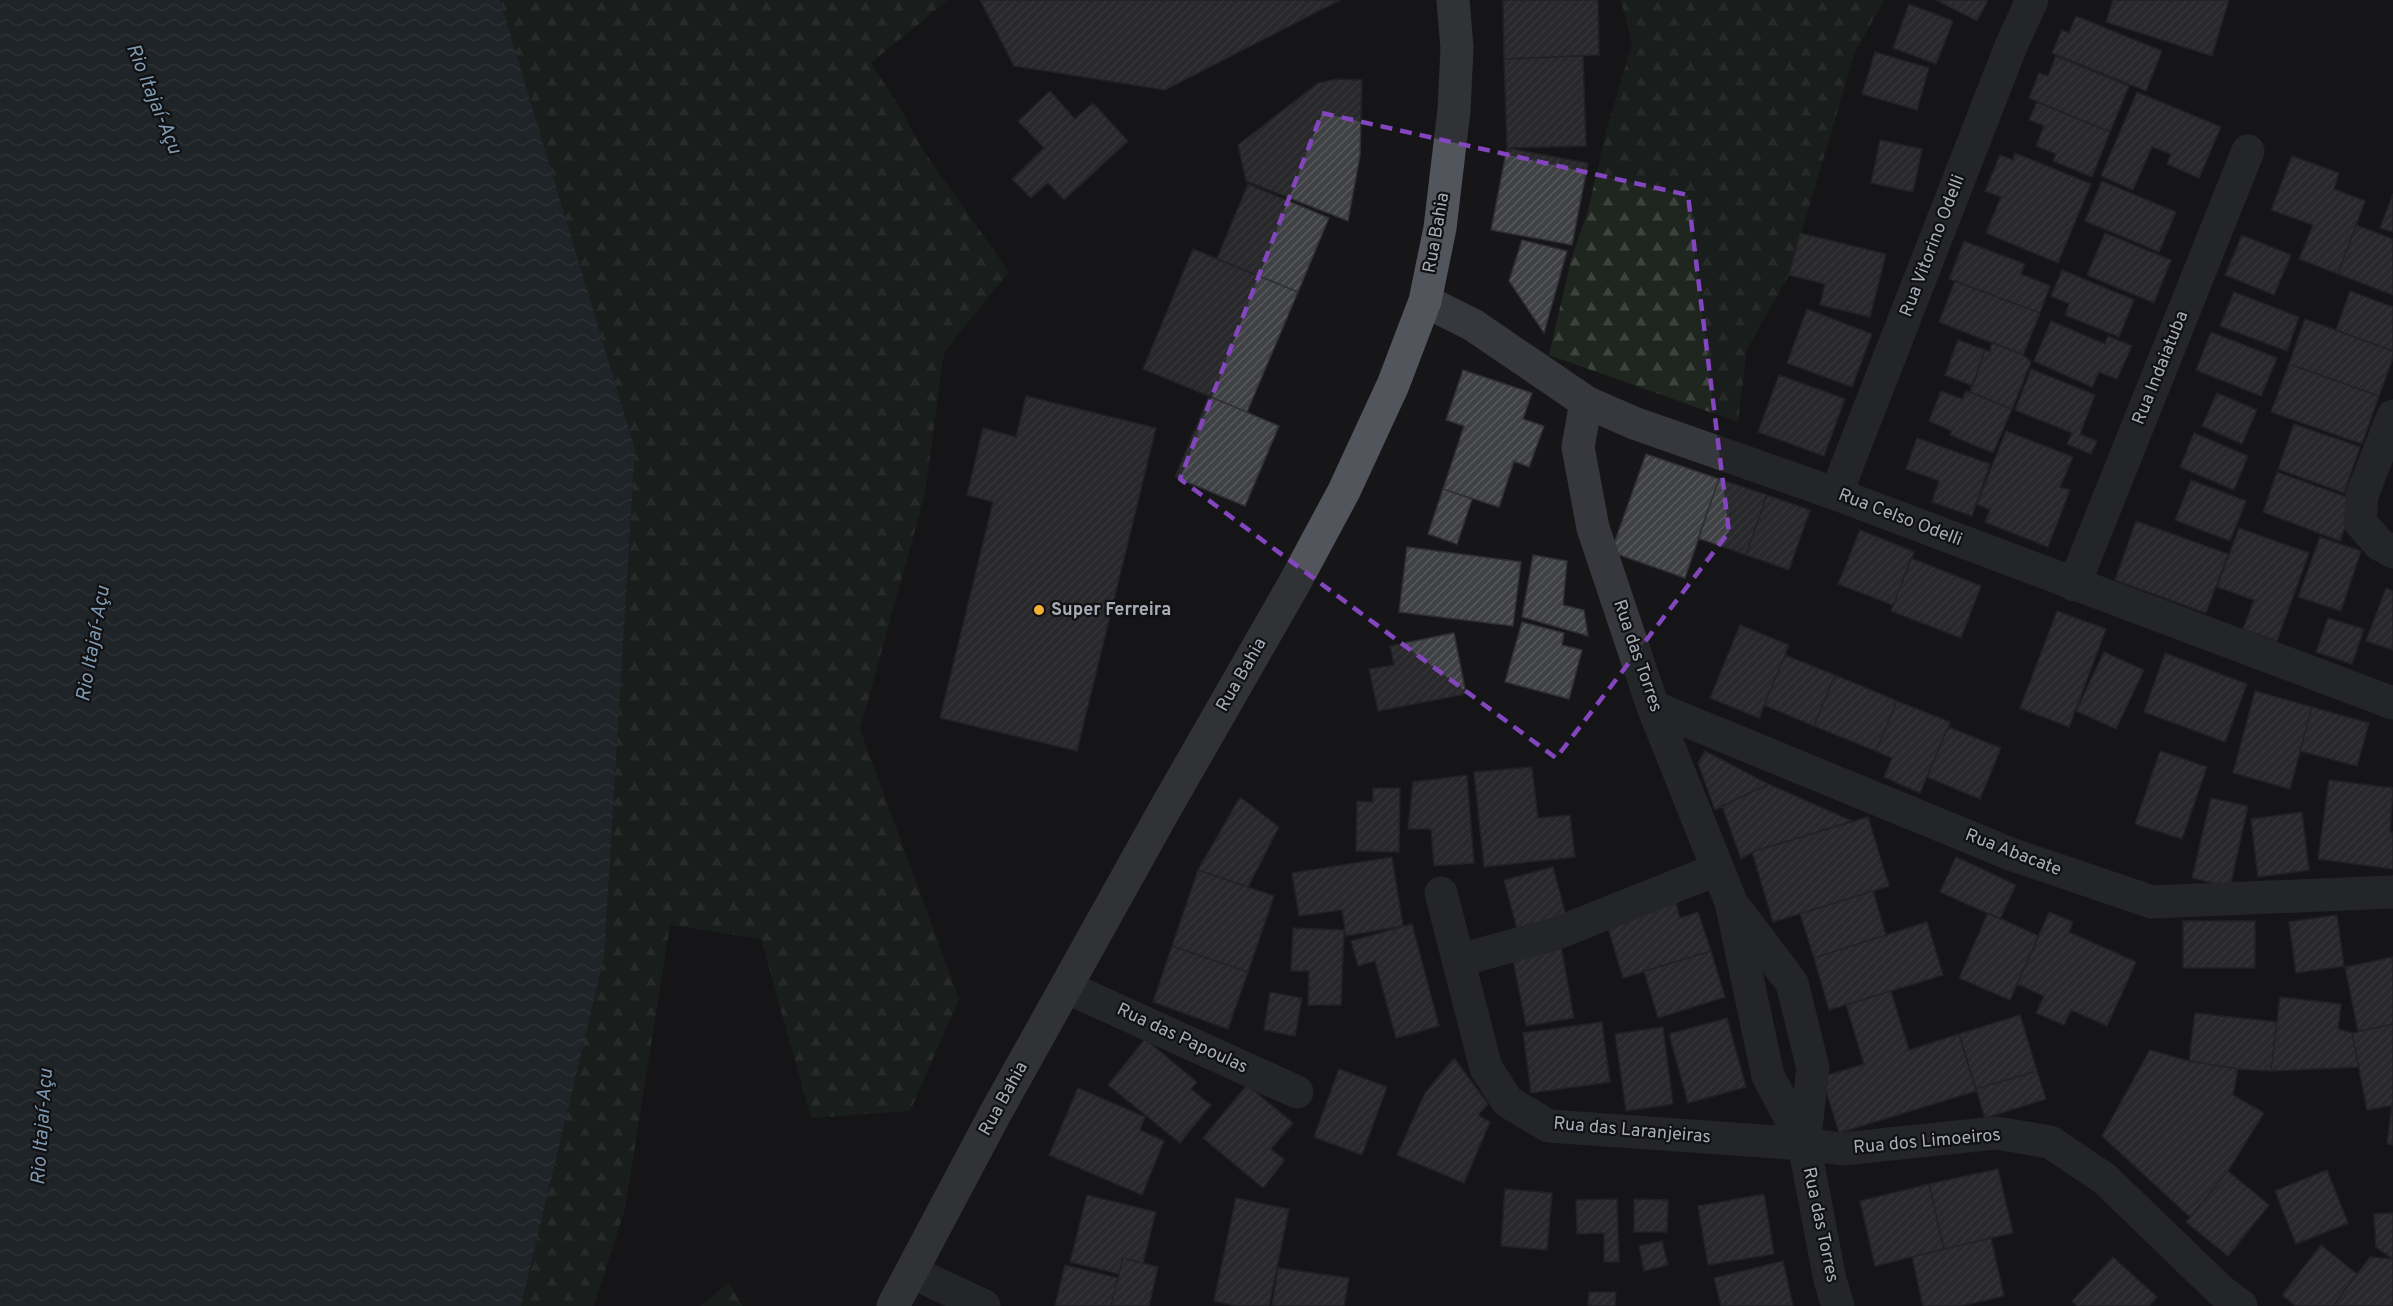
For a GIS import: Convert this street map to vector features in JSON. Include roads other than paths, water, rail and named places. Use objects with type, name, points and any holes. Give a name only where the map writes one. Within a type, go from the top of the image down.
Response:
[{"type":"main road","name":"Rua Bahia","points":[[894,1306],[995,1114],[1277,616],[1338,502],[1393,386],[1425,300],[1440,228],[1453,121],[1457,48],[1453,0]]},
{"type":"street","name":"Rua Vitorino Odelli","points":[[1836,494],[2006,57],[2032,0]]},
{"type":"street","name":"Rua Indaiatuba","points":[[2074,585],[2248,151]]},
{"type":"street","name":"Rua Celso Odelli","points":[[1425,300],[1473,325],[1586,402],[1634,423],[1836,494],[2393,703]]},
{"type":"street","name":"Rua das Torres","points":[[1586,402],[1578,447],[1593,528],[1653,706],[1731,903],[1768,1076],[1804,1144],[1830,1280],[1838,1306]]},
{"type":"street","points":[[2393,417],[2362,495],[2360,522],[2379,544],[2393,552]]},
{"type":"street","name":"Rua Abacate","points":[[1653,706],[2013,855],[2152,902],[2393,892]]},
{"type":"street","points":[[1460,960],[1555,934],[1718,869]]},
{"type":"street","name":"Rua das Laranjeiras","points":[[1441,893],[1486,1068],[1508,1102],[1549,1126],[1804,1144]]},
{"type":"street","name":"Rua das Torres","points":[[1731,903],[1792,983],[1813,1068],[1804,1144]]},
{"type":"street","name":"Rua das Papoulas","points":[[1066,987],[1297,1092]]},
{"type":"street","name":"Rua dos Limoeiros","points":[[1804,1144],[1842,1149],[1996,1132],[2050,1142],[2105,1179],[2222,1301]]},
{"type":"street","points":[[912,1272],[984,1306]]},
{"type":"water","name":"Rio Itajaí-Açu","points":[[0,0],[500,0],[635,449],[604,958],[521,1306],[0,1306]]},
{"type":"place","name":"Super Ferreira","points":[[1039,610]]}]
